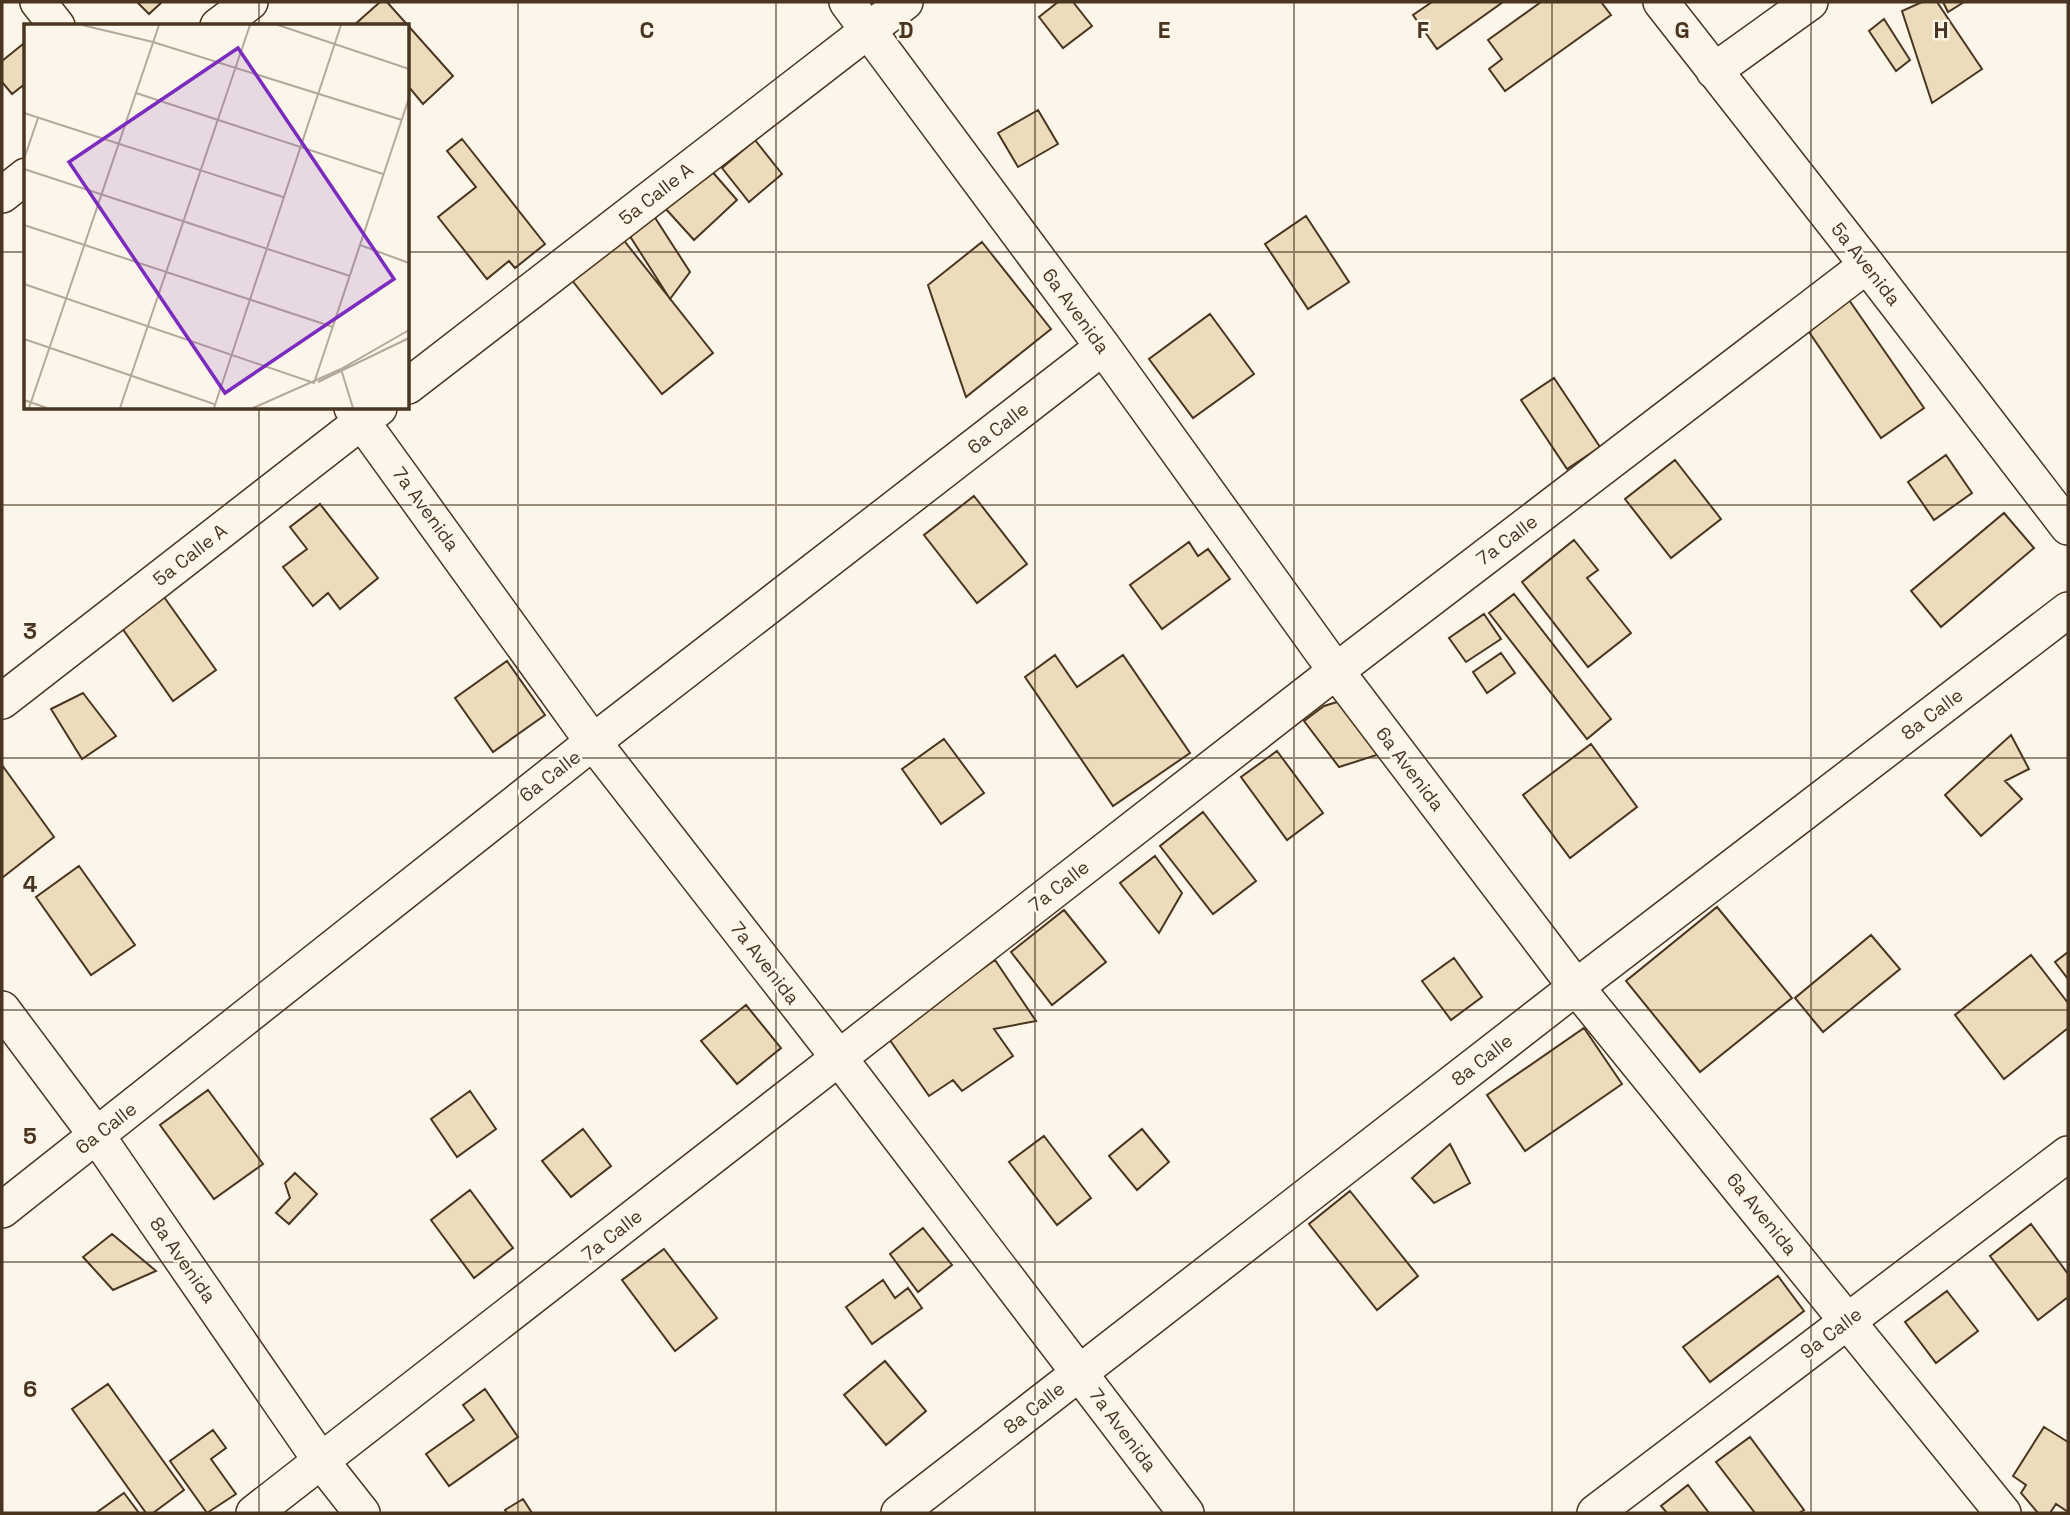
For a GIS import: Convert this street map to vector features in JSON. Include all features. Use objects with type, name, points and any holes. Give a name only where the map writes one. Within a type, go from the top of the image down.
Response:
[{"type":"street","points":[[38,2],[55,24]]},
{"type":"street","points":[[221,24],[250,2]]},
{"type":"street","name":"6a Avenida","points":[[847,2],[1103,347],[1336,671],[1576,987],[2003,1513]]},
{"type":"street","name":"5a Calle A","points":[[410,384],[905,2]]},
{"type":"street","name":"5a Avenida","points":[[1661,2],[2068,527]]},
{"type":"street","points":[[1714,71],[1810,2]]},
{"type":"street","points":[[2,195],[24,178]]},
{"type":"street","name":"7a Calle","points":[[254,1513],[1336,671],[1867,265]]},
{"type":"street","name":"6a Calle","points":[[2,1210],[593,742],[1103,347]]},
{"type":"street","name":"5a Calle A","points":[[2,701],[364,412]]},
{"type":"street","name":"7a Avenida","points":[[364,412],[593,742],[839,1058],[1186,1513]]},
{"type":"street","name":"8a Calle","points":[[899,1513],[1576,987],[2068,610]]},
{"type":"street","name":"8a Avenida","points":[[2,1009],[97,1136],[321,1461],[362,1513]]},
{"type":"street","name":"9a Calle","points":[[1595,1513],[2068,1154]]},
{"type":"building","points":[[137,2],[162,2],[149,14]]},
{"type":"building","points":[[380,2],[387,2],[407,24],[355,24]]},
{"type":"building","points":[[1058,2],[1073,2],[1092,26],[1063,48],[1039,17]]},
{"type":"building","points":[[1432,2],[1503,2],[1437,49],[1413,15]]},
{"type":"building","points":[[1541,2],[1601,2],[1611,15],[1505,91],[1489,69],[1502,59],[1488,40]]},
{"type":"building","points":[[1922,2],[1937,2],[1982,69],[1932,103],[1902,11]]},
{"type":"building","points":[[1943,2],[1964,2],[1948,12]]},
{"type":"building","points":[[1884,19],[1910,60],[1896,71],[1869,31]]},
{"type":"building","points":[[410,28],[453,76],[423,104],[410,88]]},
{"type":"building","points":[[24,45],[24,85],[12,94],[2,82],[2,61]]},
{"type":"building","points":[[1038,110],[1058,144],[1018,167],[998,133]]},
{"type":"building","points":[[462,139],[545,244],[515,268],[509,261],[487,279],[438,217],[476,187],[447,151]]},
{"type":"building","points":[[755,140],[782,174],[749,202],[722,168]]},
{"type":"building","points":[[709,168],[737,200],[694,240],[665,208]]},
{"type":"building","points":[[652,213],[690,272],[670,299],[626,230]]},
{"type":"building","points":[[1306,216],[1349,282],[1308,309],[1265,244]]},
{"type":"building","points":[[618,233],[713,353],[662,394],[567,274]]},
{"type":"building","points":[[982,242],[1051,329],[966,397],[928,285]]},
{"type":"building","points":[[1849,300],[1924,408],[1881,438],[1807,329]]},
{"type":"building","points":[[1210,314],[1254,374],[1193,418],[1149,359]]},
{"type":"building","points":[[1554,378],[1600,447],[1567,469],[1521,400]]},
{"type":"building","points":[[1946,455],[1972,493],[1934,520],[1908,482]]},
{"type":"building","points":[[1675,460],[1721,519],[1671,558],[1625,499]]},
{"type":"building","points":[[974,496],[1027,564],[977,603],[924,535]]},
{"type":"building","points":[[320,504],[378,578],[340,609],[328,593],[313,606],[283,567],[307,549],[290,527]]},
{"type":"building","points":[[2004,513],[2034,548],[1941,627],[1911,591]]},
{"type":"building","points":[[1574,540],[1598,570],[1587,578],[1631,633],[1588,667],[1522,582]]},
{"type":"building","points":[[1189,542],[1198,556],[1208,549],[1230,579],[1162,629],[1130,585]]},
{"type":"building","points":[[1514,594],[1611,719],[1587,739],[1489,613]]},
{"type":"building","points":[[164,597],[216,670],[173,701],[122,628]]},
{"type":"building","points":[[1484,614],[1501,639],[1466,662],[1449,638]]},
{"type":"building","points":[[1501,653],[1515,673],[1487,693],[1473,672]]},
{"type":"building","points":[[1055,655],[1077,687],[1123,655],[1190,753],[1113,806],[1025,677]]},
{"type":"building","points":[[507,661],[545,715],[493,752],[455,698]]},
{"type":"building","points":[[83,693],[116,736],[82,759],[51,709]]},
{"type":"building","points":[[1347,699],[1380,754],[1339,767],[1304,721],[1324,706]]},
{"type":"building","points":[[2011,735],[2029,769],[2005,781],[2022,799],[1981,836],[1945,795]]},
{"type":"building","points":[[944,739],[984,793],[941,824],[902,769]]},
{"type":"building","points":[[1591,744],[1637,807],[1570,858],[1523,795]]},
{"type":"building","points":[[1277,751],[1323,813],[1287,840],[1241,777]]},
{"type":"building","points":[[2,765],[54,837],[2,878]]},
{"type":"building","points":[[1203,812],[1256,881],[1213,914],[1160,846]]},
{"type":"building","points":[[1155,856],[1182,893],[1159,933],[1120,883]]},
{"type":"building","points":[[79,866],[135,945],[91,975],[36,897]]},
{"type":"building","points":[[1717,907],[1792,998],[1700,1072],[1626,981]]},
{"type":"building","points":[[1064,910],[1106,962],[1052,1005],[1011,952]]},
{"type":"building","points":[[1871,935],[1900,969],[1823,1032],[1795,998]]},
{"type":"building","points":[[2068,952],[2068,979],[2055,962]]},
{"type":"building","points":[[2031,955],[2068,1003],[2068,1028],[2004,1079],[1955,1015]]},
{"type":"building","points":[[1454,958],[1482,997],[1451,1020],[1422,981]]},
{"type":"building","points":[[995,960],[1036,1021],[994,1029],[1013,1056],[962,1091],[953,1080],[929,1096],[887,1036]]},
{"type":"building","points":[[746,1005],[781,1048],[737,1084],[701,1041]]},
{"type":"building","points":[[1584,1028],[1622,1084],[1525,1151],[1487,1095]]},
{"type":"building","points":[[208,1090],[263,1164],[214,1199],[160,1125]]},
{"type":"building","points":[[470,1091],[496,1129],[457,1157],[431,1119]]},
{"type":"building","points":[[583,1129],[611,1166],[571,1197],[542,1161]]},
{"type":"building","points":[[1142,1129],[1169,1162],[1137,1190],[1109,1156]]},
{"type":"building","points":[[1044,1136],[1091,1198],[1057,1225],[1009,1162]]},
{"type":"building","points":[[1450,1144],[1470,1183],[1434,1203],[1412,1178]]},
{"type":"building","points":[[295,1173],[317,1194],[289,1224],[276,1213],[290,1198],[285,1183]]},
{"type":"building","points":[[470,1190],[513,1248],[474,1278],[431,1220]]},
{"type":"building","points":[[1350,1191],[1418,1276],[1377,1310],[1309,1224]]},
{"type":"building","points":[[2031,1224],[2068,1274],[2068,1297],[2038,1320],[1990,1256]]},
{"type":"building","points":[[923,1228],[952,1265],[918,1292],[890,1254]]},
{"type":"building","points":[[112,1234],[156,1271],[113,1290],[83,1257]]},
{"type":"building","points":[[664,1249],[717,1318],[675,1351],[622,1280]]},
{"type":"building","points":[[1778,1276],[1804,1311],[1710,1382],[1683,1347]]},
{"type":"building","points":[[883,1280],[895,1298],[908,1288],[922,1308],[872,1344],[846,1307]]},
{"type":"building","points":[[1947,1291],[1978,1331],[1936,1363],[1905,1322]]},
{"type":"building","points":[[885,1361],[926,1411],[886,1445],[844,1395]]},
{"type":"building","points":[[108,1384],[184,1490],[153,1513],[146,1513],[72,1409]]},
{"type":"building","points":[[485,1389],[518,1437],[449,1486],[426,1454],[474,1420],[463,1405]]},
{"type":"building","points":[[2044,1427],[2068,1442],[2068,1512],[2056,1504],[2050,1513],[2038,1513],[2021,1493],[2026,1485],[2013,1476]]},
{"type":"building","points":[[213,1430],[226,1448],[211,1459],[236,1494],[207,1513],[170,1461]]},
{"type":"building","points":[[1750,1437],[1804,1510],[1799,1513],[1755,1513],[1716,1462]]},
{"type":"building","points":[[1688,1485],[1709,1513],[1667,1513],[1661,1506]]},
{"type":"building","points":[[124,1493],[139,1513],[96,1513]]},
{"type":"building","points":[[523,1499],[532,1513],[507,1513],[505,1510]]}]
